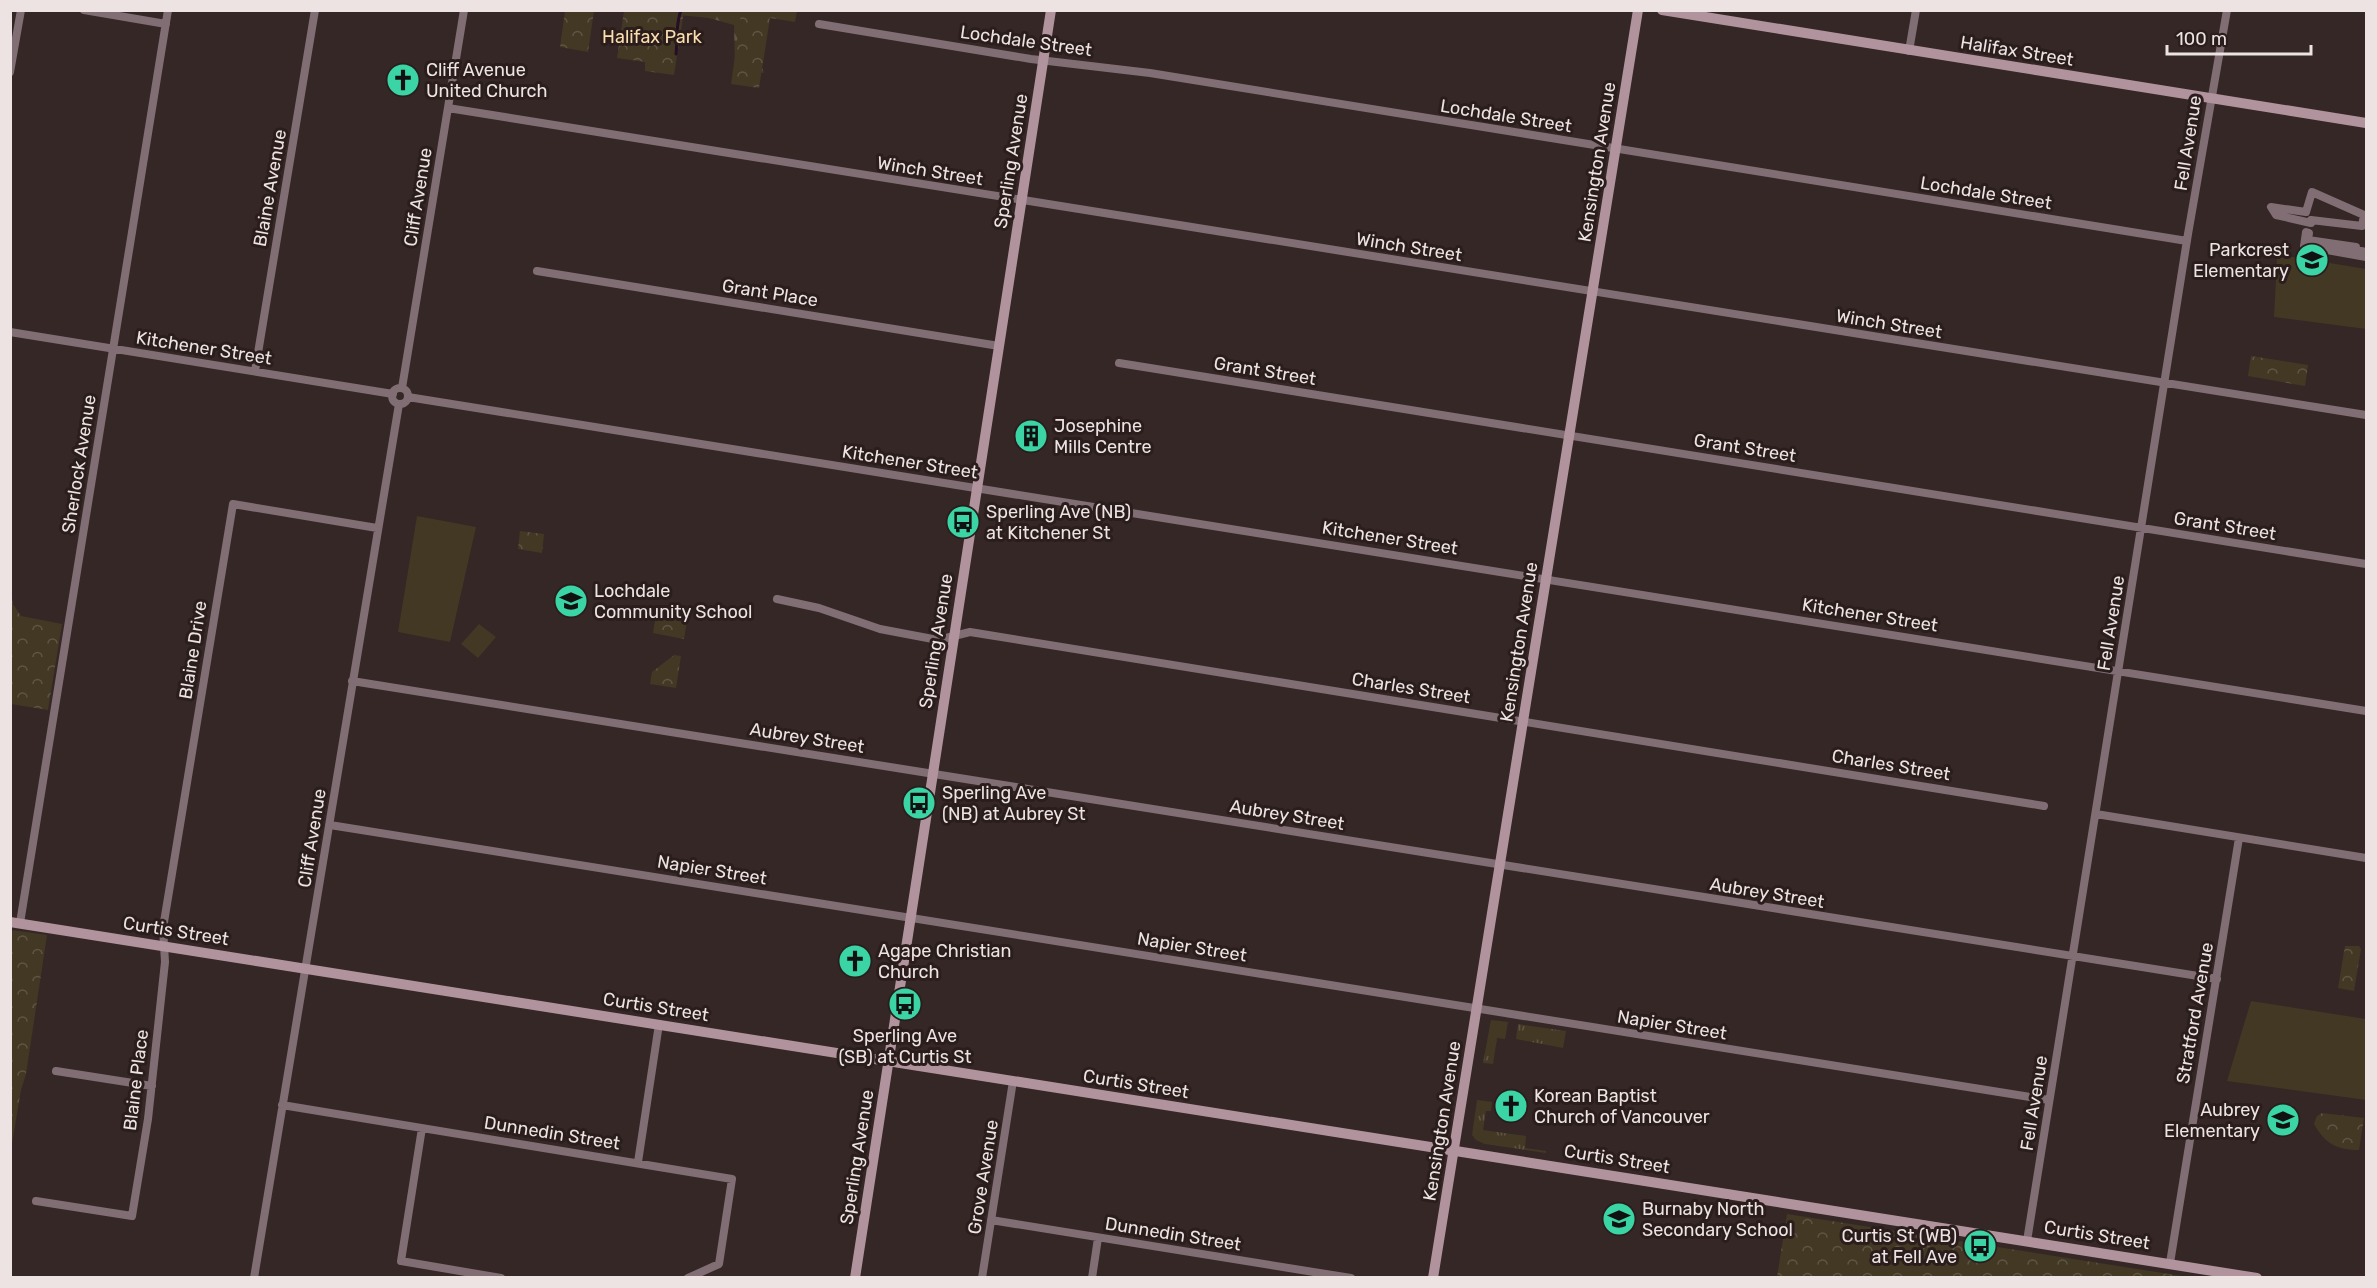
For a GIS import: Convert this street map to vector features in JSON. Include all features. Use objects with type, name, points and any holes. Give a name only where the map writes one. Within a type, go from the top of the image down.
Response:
[{"type":"street","points":[[10,72],[21,10]]},
{"type":"street","points":[[84,10],[166,24]]},
{"type":"street","name":"Sherlock Avenue","points":[[15,923],[168,10]]},
{"type":"street","name":"Blaine Avenue","points":[[255,371],[315,10]]},
{"type":"street","name":"Cliff Avenue","points":[[402,388],[464,10]]},
{"type":"street","name":"Sperling Avenue","points":[[855,1278],[1051,10]]},
{"type":"street","name":"Kensington Avenue","points":[[1433,1278],[1638,10]]},
{"type":"street","name":"Halifax Street","points":[[1662,10],[2367,123]]},
{"type":"street","points":[[1909,51],[1916,10]]},
{"type":"street","name":"Fell Avenue","points":[[2027,1241],[2166,384],[2187,241],[2227,10]]},
{"type":"street","name":"Lochdale Street","points":[[819,24],[1043,60],[1122,69],[2187,241]]},
{"type":"street","name":"Winch Street","points":[[448,108],[2367,416]]},
{"type":"street","points":[[2312,192],[2364,215],[2362,226],[2311,220],[2311,224],[2276,215],[2271,207],[2306,213],[2312,192]]},
{"type":"street","points":[[2367,252],[2356,250],[2356,247],[2308,240],[2309,233],[2306,232],[2304,246],[2367,257]]},
{"type":"street","name":"Grant Place","points":[[537,271],[999,346]]},
{"type":"street","name":"Kitchener Street","points":[[10,332],[393,394]]},
{"type":"street","name":"Grant Street","points":[[1119,363],[2367,564]]},
{"type":"street","points":[[402,388],[406,390],[408,397],[404,403],[399,404],[393,399],[393,394],[397,389],[402,388]]},
{"type":"street","name":"Kitchener Street","points":[[408,397],[2367,711]]},
{"type":"street","name":"Cliff Avenue","points":[[254,1278],[399,404]]},
{"type":"street","name":"Blaine Drive","points":[[164,946],[163,928],[233,504],[377,528]]},
{"type":"street","name":"Charles Street","points":[[777,599],[819,608],[897,633],[938,640],[970,632],[2043,806]]},
{"type":"street","name":"Aubrey Street","points":[[352,681],[2217,979]]},
{"type":"street","points":[[2096,814],[2367,858]]},
{"type":"street","name":"Napier Street","points":[[330,825],[2049,1100]]},
{"type":"street","name":"Stratford Avenue","points":[[2170,1263],[2239,838]]},
{"type":"street","name":"Curtis Street","points":[[15,923],[2257,1278]]},
{"type":"street","name":"Blaine Place","points":[[36,1201],[132,1216],[152,1086],[165,962],[164,946]]},
{"type":"street","points":[[638,1162],[659,1024]]},
{"type":"street","points":[[56,1071],[152,1086]]},
{"type":"street","name":"Grove Avenue","points":[[982,1278],[1013,1081]]},
{"type":"street","name":"Dunnedin Street","points":[[282,1105],[732,1179],[719,1264],[688,1278]]},
{"type":"street","points":[[422,1128],[401,1261],[501,1278]]},
{"type":"street","name":"Dunnedin Street","points":[[991,1220],[1351,1278]]},
{"type":"street","points":[[1092,1278],[1098,1238]]},
{"type":"green space","name":"Halifax Park","points":[[565,11],[594,11],[588,52],[560,47]]},
{"type":"green space","name":"Halifax Park","points":[[624,11],[684,11],[674,75],[645,71],[645,62],[617,58]]},
{"type":"green space","points":[[641,11],[741,11],[764,73],[735,67],[734,25],[709,18]]},
{"type":"green space","name":"Halifax Park","points":[[725,11],[797,11],[795,22],[770,18],[759,88],[731,84],[741,13]]},
{"type":"green space","points":[[2281,255],[2366,269],[2366,329],[2274,317],[2277,258]]},
{"type":"green space","points":[[2251,356],[2308,365],[2305,386],[2248,376]]},
{"type":"green space","points":[[417,516],[476,527],[450,642],[398,632]]},
{"type":"green space","points":[[520,531],[544,534],[542,553],[518,549]]},
{"type":"green space","points":[[11,591],[13,604],[21,616],[62,624],[48,710],[11,704]]},
{"type":"green space","points":[[656,614],[687,621],[684,639],[653,633]]},
{"type":"green space","points":[[479,624],[496,637],[478,658],[461,644]]},
{"type":"green space","points":[[674,655],[681,656],[676,688],[650,684],[652,672]]},
{"type":"green space","points":[[11,930],[47,935],[26,1074],[11,1149]]},
{"type":"green space","points":[[2345,946],[2359,946],[2361,949],[2354,991],[2338,988]]},
{"type":"green space","points":[[2251,1001],[2366,1019],[2366,1100],[2227,1081]]},
{"type":"green space","points":[[1491,1020],[1508,1022],[1505,1039],[1497,1038],[1493,1064],[1483,1063]]},
{"type":"green space","points":[[1518,1024],[1566,1031],[1563,1048],[1516,1039]]},
{"type":"green space","points":[[1477,1100],[1492,1102],[1491,1111],[1486,1111],[1483,1130],[1526,1136],[1525,1148],[1546,1151],[1546,1153],[1485,1144],[1476,1140],[1472,1135]]},
{"type":"green space","points":[[2322,1113],[2364,1118],[2359,1150],[2338,1147],[2318,1131],[2314,1124],[2317,1116]]},
{"type":"green space","points":[[1787,1214],[2188,1277],[1777,1277]]},
{"type":"waterway","points":[[676,54],[677,27],[681,10]]},
{"type":"place","name":"Cliff Avenue United Church","points":[[403,80]]},
{"type":"place","name":"Parkcrest Elementary","points":[[2312,260]]},
{"type":"place","name":"Josephine Mills Centre","points":[[1031,436]]},
{"type":"place","name":"Sperling Ave (NB) at Kitchener St","points":[[963,522]]},
{"type":"place","name":"Lochdale Community School","points":[[571,601]]},
{"type":"place","name":"Sperling Ave (NB) at Aubrey St","points":[[919,803]]},
{"type":"place","name":"Agape Christian Church","points":[[855,961]]},
{"type":"place","name":"Sperling Ave (SB) at Curtis St","points":[[905,1004]]},
{"type":"place","name":"Korean Baptist Church of Vancouver","points":[[1511,1106]]},
{"type":"place","name":"Aubrey Elementary","points":[[2283,1120]]},
{"type":"place","name":"Burnaby North Secondary School","points":[[1619,1219]]},
{"type":"place","name":"Curtis St (WB) at Fell Ave","points":[[1980,1246]]}]
